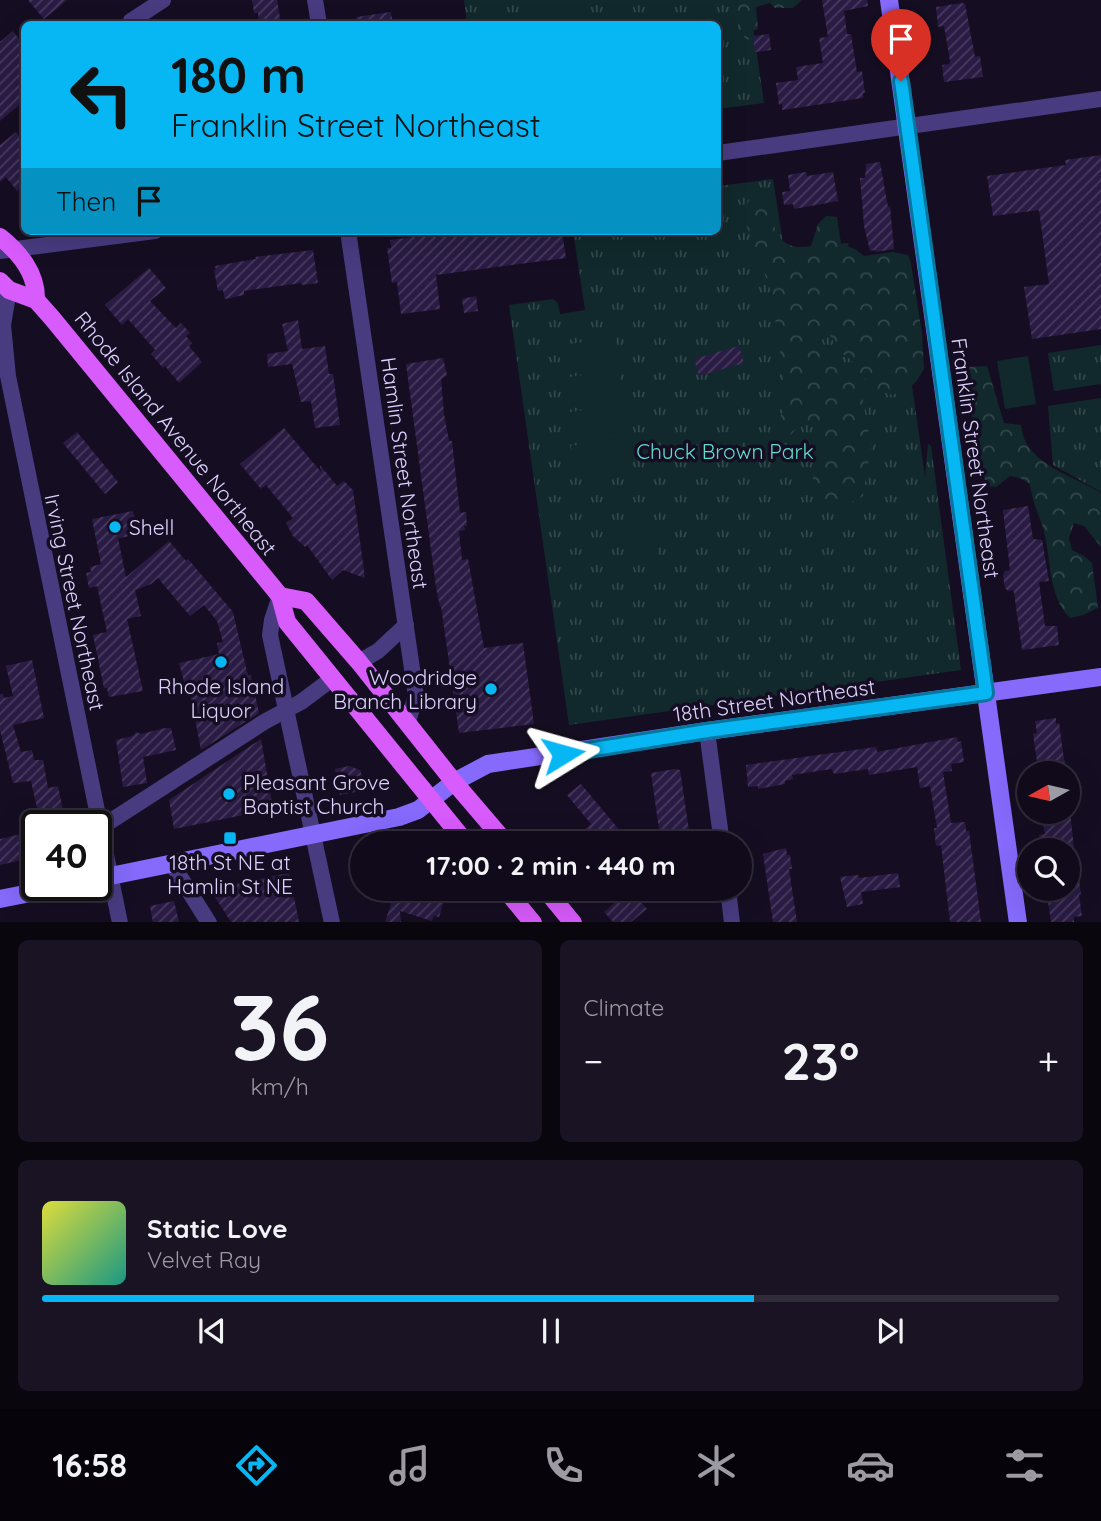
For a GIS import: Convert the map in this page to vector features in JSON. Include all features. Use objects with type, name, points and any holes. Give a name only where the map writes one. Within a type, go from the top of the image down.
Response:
[{"type":"main road","name":"Rhode Island Avenue Northeast","points":[[0,237],[7,250],[32,273],[36,300],[280,596],[287,622],[456,831]]},
{"type":"main road","points":[[5,285],[36,300]]},
{"type":"main road","points":[[280,596],[306,601],[408,721],[454,782],[496,831]]},
{"type":"main road","points":[[515,901],[533,922]]},
{"type":"main road","points":[[555,901],[573,922]]},
{"type":"street","points":[[134,21],[163,0]]},
{"type":"street","points":[[315,0],[318,21]]},
{"type":"street","name":"Franklin Street Northeast","points":[[889,0],[1018,922]]},
{"type":"street","points":[[721,153],[1101,99]]},
{"type":"street","points":[[7,250],[124,235]]},
{"type":"street","name":"Hamlin Street Northeast","points":[[349,235],[416,696],[408,721]]},
{"type":"street","name":"Irving Street Northeast","points":[[5,285],[3,325],[8,376],[96,810]]},
{"type":"street","points":[[280,596],[270,635],[332,922]]},
{"type":"street","points":[[359,662],[378,651],[406,625]]},
{"type":"street","name":"18th Street Northeast","points":[[112,876],[399,817],[418,810],[454,782],[488,764],[1101,677]]},
{"type":"street","points":[[112,820],[301,702],[332,679]]},
{"type":"street","points":[[707,731],[720,831]]},
{"type":"street","points":[[172,864],[209,922]]},
{"type":"street","points":[[0,899],[21,895]]},
{"type":"street","name":"Irving Street Northeast","points":[[112,900],[120,922]]},
{"type":"street","points":[[729,901],[732,922]]},
{"type":"green space","points":[[464,0],[749,0],[764,103],[721,109],[721,21],[467,21]]},
{"type":"green space","points":[[524,0],[566,0],[574,10],[561,21],[530,21]]},
{"type":"green space","points":[[734,0],[801,1],[793,8],[775,8],[770,3],[756,7],[758,29],[750,32],[751,39],[745,40]]},
{"type":"green space","name":"Chuck Brown Park","points":[[773,179],[784,250],[848,243],[857,291],[893,252],[925,477],[928,444],[931,446],[961,670],[569,725],[509,305],[553,299],[558,303],[560,314],[585,310],[574,235],[721,235],[721,186]]},
{"type":"green space","points":[[763,196],[777,233],[789,245],[811,246],[818,224],[826,216],[837,217],[841,244],[864,256],[893,252],[908,255],[911,263],[922,334],[924,369],[916,382],[904,392],[892,395],[877,390],[861,375],[851,360],[838,350],[826,328],[816,331],[828,352],[862,395],[871,446],[863,496],[849,503],[826,503],[815,494],[813,477],[820,456],[821,441],[810,422],[796,429],[779,446],[774,441],[787,400],[771,291],[744,219],[744,208],[750,199]]},
{"type":"green space","points":[[614,337],[618,364],[562,372],[558,346]]},
{"type":"green space","points":[[1101,345],[1101,384],[1054,391],[1048,353]]},
{"type":"green space","points":[[1028,356],[1036,404],[1005,409],[997,361]]},
{"type":"green space","points":[[987,366],[1004,423],[1021,425],[1024,438],[1040,459],[1101,493],[1101,547],[1084,526],[1074,523],[1069,538],[1072,550],[1092,563],[1098,608],[1083,615],[1070,618],[1058,599],[1051,577],[1044,531],[1030,484],[1010,476],[996,487],[987,486],[979,462],[966,377],[967,367]]},
{"type":"green space","points":[[619,370],[623,396],[566,405],[562,378]]},
{"type":"green space","points":[[1101,398],[1101,492],[1053,465],[1048,406]]},
{"type":"green space","points":[[623,404],[627,431],[570,439],[566,413]]},
{"type":"green space","points":[[628,437],[631,464],[575,472],[571,446]]},
{"type":"green space","points":[[649,520],[659,554],[636,560],[626,527]]},
{"type":"building","points":[[28,0],[67,0],[44,19]]},
{"type":"building","points":[[252,0],[277,0],[280,21],[259,21],[258,13],[254,13]]},
{"type":"building","points":[[822,0],[867,0],[868,6],[844,11],[847,34],[851,34],[857,72],[862,71],[865,93],[863,98],[782,110],[776,83],[798,80],[796,67],[823,63],[819,38],[828,37]]},
{"type":"building","points":[[965,4],[975,57],[980,56],[983,77],[944,82],[942,65],[949,64],[950,61],[944,26],[938,27],[936,7]]},
{"type":"building","points":[[391,12],[392,21],[356,21],[356,17]]},
{"type":"building","points":[[13,31],[21,42],[21,104],[0,121],[0,42]]},
{"type":"building","points":[[769,34],[771,50],[755,52],[753,36]]},
{"type":"building","points":[[16,132],[21,138],[21,187],[17,191],[6,177],[0,182],[0,145]]},
{"type":"building","points":[[1101,155],[1101,329],[1032,339],[1024,287],[1049,284],[1039,210],[993,216],[987,176],[1066,165],[1065,160]]},
{"type":"building","points":[[880,162],[888,207],[890,206],[894,249],[876,252],[870,251],[864,226],[860,178],[865,178],[866,164]]},
{"type":"building","points":[[806,172],[807,176],[833,172],[838,201],[794,209],[793,204],[784,205],[782,192],[790,191],[788,175]]},
{"type":"building","points":[[429,235],[563,235],[566,258],[436,275],[440,309],[401,314],[397,282],[392,283],[387,248],[391,248],[390,240]]},
{"type":"building","points":[[313,250],[318,283],[244,291],[244,295],[225,299],[223,290],[218,291],[215,266],[256,259],[255,257]]},
{"type":"building","points":[[149,268],[166,288],[150,301],[176,328],[181,323],[190,333],[186,336],[192,343],[189,346],[202,362],[179,383],[151,354],[155,350],[128,319],[122,325],[105,305]]},
{"type":"building","points":[[476,296],[478,311],[464,313],[462,299]]},
{"type":"building","points":[[298,320],[302,349],[325,346],[329,374],[333,374],[340,425],[315,428],[311,401],[301,402],[292,364],[268,367],[267,354],[288,351],[282,324]]},
{"type":"building","points":[[739,346],[744,363],[699,376],[694,359]]},
{"type":"building","points":[[443,358],[447,375],[441,379],[444,414],[449,441],[452,441],[460,513],[466,512],[467,526],[464,526],[465,530],[459,531],[462,560],[468,559],[484,648],[523,643],[534,724],[459,733],[406,364]]},
{"type":"building","points":[[284,428],[321,472],[320,465],[337,486],[344,481],[353,490],[365,578],[343,570],[332,580],[307,545],[305,547],[293,536],[286,523],[293,518],[266,485],[261,489],[240,464]]},
{"type":"building","points":[[77,432],[118,482],[105,494],[63,443]]},
{"type":"building","points":[[1028,506],[1033,539],[1042,540],[1049,581],[1039,582],[1045,626],[1057,626],[1059,645],[1022,650],[1014,593],[1013,590],[1008,591],[1005,588],[1003,575],[1010,570],[1003,510]]},
{"type":"building","points":[[133,511],[138,535],[118,538],[126,577],[169,541],[233,612],[248,676],[251,675],[259,713],[201,750],[188,684],[185,685],[179,663],[219,654],[217,643],[223,642],[217,621],[204,605],[190,616],[158,578],[135,590],[141,616],[127,619],[143,691],[109,697],[107,688],[104,688],[93,635],[107,632],[97,586],[89,588],[86,573],[91,572],[90,567],[101,564],[92,519]]},
{"type":"building","points":[[32,660],[44,718],[13,725],[21,752],[32,750],[34,760],[43,760],[48,788],[58,786],[63,810],[37,810],[31,781],[13,783],[0,730],[0,694],[3,694],[4,698],[13,696],[6,666]]},
{"type":"building","points":[[1056,718],[1064,761],[1037,761],[1033,734],[1037,733],[1035,721]]},
{"type":"building","points":[[171,728],[176,750],[143,757],[147,783],[123,787],[116,740],[133,736],[136,732],[141,734]]},
{"type":"building","points":[[957,737],[958,742],[961,741],[964,762],[951,764],[952,771],[943,772],[951,823],[965,822],[966,831],[969,831],[981,922],[950,922],[941,845],[936,846],[934,828],[937,828],[930,786],[920,788],[917,767],[869,775],[868,769],[834,774],[832,769],[792,775],[793,779],[785,781],[785,784],[758,789],[758,786],[748,787],[746,765],[876,747],[877,752]]},
{"type":"building","points":[[261,739],[273,809],[174,829],[169,800]]},
{"type":"building","points":[[349,766],[360,770],[366,790],[340,795],[335,769]]},
{"type":"building","points":[[680,770],[689,831],[659,831],[651,773]]},
{"type":"building","points":[[581,784],[620,831],[583,831],[591,824],[567,795]]},
{"type":"building","points":[[1043,824],[1071,824],[1073,838],[1039,838],[1039,835],[1045,834]]},
{"type":"building","points":[[21,834],[21,860],[0,865],[0,839]]},
{"type":"building","points":[[786,848],[787,855],[790,855],[792,869],[789,869],[797,922],[773,922],[763,854]]},
{"type":"building","points":[[289,873],[299,922],[231,922],[210,889]]},
{"type":"building","points":[[898,873],[900,887],[861,892],[863,904],[847,907],[840,877],[858,875],[859,878]]},
{"type":"building","points":[[174,901],[179,922],[153,922],[150,906]]},
{"type":"building","points":[[392,901],[444,901],[439,917],[434,916],[432,921],[400,911],[401,922],[385,922]]},
{"type":"building","points":[[617,901],[640,901],[647,909],[631,922],[613,922],[604,912]]},
{"type":"building","points":[[1048,901],[1080,901],[1082,916],[1074,917],[1074,922],[1051,922]]},
{"type":"place","name":"Shell","points":[[115,527]]},
{"type":"place","name":"Rhode Island Liquor","points":[[221,662]]},
{"type":"place","name":"Woodridge Branch Library","points":[[491,689]]},
{"type":"place","name":"Pleasant Grove Baptist Church","points":[[229,794]]},
{"type":"place","name":"18th St NE at Hamlin St NE","points":[[230,838]]},
{"type":"route","points":[[563,754],[707,731],[986,693],[901,81]]}]
